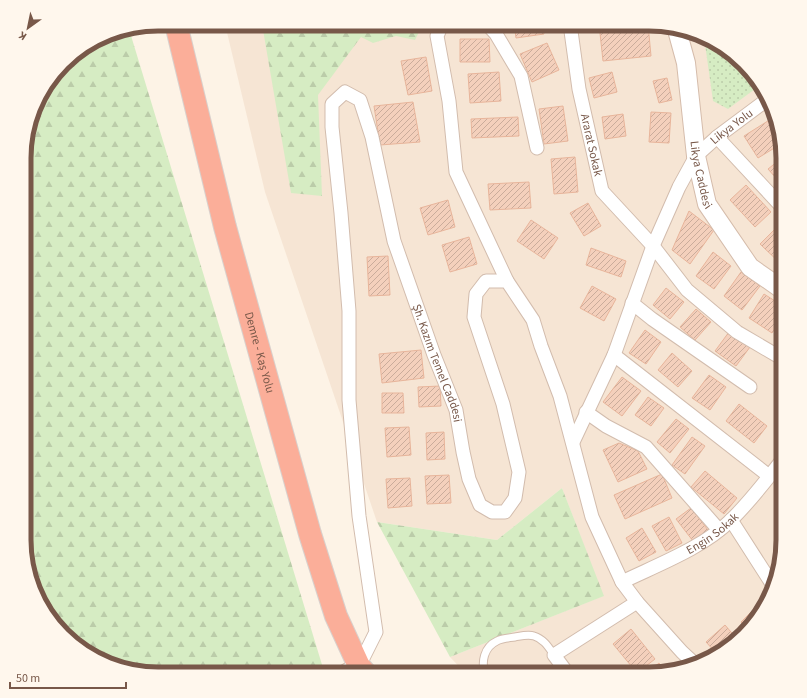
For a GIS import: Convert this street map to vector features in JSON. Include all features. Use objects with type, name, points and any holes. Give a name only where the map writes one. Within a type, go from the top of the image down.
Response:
[{"type":"highway","name":"Demre - Kaş Yolu","points":[[178,31],[225,227],[310,534],[336,616],[355,667]]},
{"type":"highway","points":[[187,68],[188,31]]},
{"type":"street","points":[[439,31],[437,36],[449,101],[456,172],[507,281],[533,320],[560,396],[592,517],[622,582],[637,602],[690,660]]},
{"type":"street","points":[[493,31],[521,76],[537,148]]},
{"type":"street","name":"Ararat Sokak","points":[[571,31],[578,89],[602,191],[653,246],[687,290],[737,332],[776,355]]},
{"type":"street","name":"Likya Caddesi","points":[[678,34],[686,63],[696,156],[707,204],[750,267],[776,285]]},
{"type":"street","name":"Şh. Kazım Temel Caddesi","points":[[359,667],[376,632],[358,500],[349,400],[349,311],[332,127],[332,104],[345,92],[360,100],[372,136],[394,241],[434,355],[456,410],[469,479],[480,505],[492,512],[505,512],[515,498],[519,472],[503,404],[474,317],[476,294],[486,281],[507,281]]},
{"type":"street","name":"Likya Yolu","points":[[572,442],[614,355],[653,246],[679,187],[696,156],[717,137],[763,103]]},
{"type":"street","points":[[717,137],[776,200]]},
{"type":"street","points":[[632,303],[652,319],[750,387]]},
{"type":"street","points":[[614,355],[770,476]]},
{"type":"street","points":[[586,412],[606,426],[646,447],[720,530]]},
{"type":"street","name":"Engin Sokak","points":[[622,582],[688,550],[720,530],[731,520],[776,468]]},
{"type":"street","points":[[731,520],[769,580]]},
{"type":"street","points":[[563,667],[554,655],[637,602]]},
{"type":"lane","points":[[483,667],[486,651],[490,645],[497,640],[526,635],[534,636],[545,643],[554,655]]},
{"type":"shaded area","points":[[227,31],[657,31],[682,35],[697,41],[719,52],[739,68],[755,88],[766,110],[774,133],[776,150],[776,540],[774,565],[769,581],[755,610],[739,630],[712,650],[690,660],[674,665],[657,667],[459,667],[450,657],[603,596],[562,488],[497,540],[377,522],[265,192]]},
{"type":"green space","points":[[263,31],[420,31],[415,40],[396,36],[373,43],[361,37],[318,95],[322,196],[291,193]]},
{"type":"green space","points":[[130,34],[323,667],[158,667],[133,665],[117,660],[88,646],[68,630],[52,610],[35,573],[31,548],[31,158],[35,125],[52,88],[74,63],[95,48]]},
{"type":"green space","points":[[705,45],[719,52],[739,68],[755,89],[728,109],[713,101]]},
{"type":"green space","points":[[562,488],[604,596],[450,657],[377,522],[497,540]]},
{"type":"building","points":[[515,31],[544,31],[544,34],[516,38]]},
{"type":"building","points":[[600,31],[649,31],[651,56],[603,61]]},
{"type":"building","points":[[460,39],[489,39],[490,62],[460,62]]},
{"type":"building","points":[[547,43],[559,70],[532,82],[520,54]]},
{"type":"building","points":[[426,57],[432,91],[408,95],[401,61]]},
{"type":"building","points":[[499,72],[501,101],[470,103],[468,74]]},
{"type":"building","points":[[612,72],[617,92],[594,98],[589,78]]},
{"type":"building","points":[[667,78],[672,100],[659,103],[653,81]]},
{"type":"building","points":[[413,102],[420,142],[380,145],[374,106]]},
{"type":"building","points":[[563,106],[568,141],[544,144],[539,109]]},
{"type":"building","points":[[651,112],[671,113],[669,143],[649,142]]},
{"type":"building","points":[[623,114],[626,136],[605,139],[602,117]]},
{"type":"building","points":[[518,117],[519,136],[472,138],[471,119]]},
{"type":"building","points":[[770,120],[774,133],[776,147],[758,158],[744,136]]},
{"type":"building","points":[[575,157],[578,192],[554,194],[551,159]]},
{"type":"building","points":[[776,163],[776,178],[768,169]]},
{"type":"building","points":[[529,182],[531,208],[490,210],[488,184]]},
{"type":"building","points":[[746,185],[771,212],[755,227],[730,200]]},
{"type":"building","points":[[448,200],[455,227],[428,235],[420,208]]},
{"type":"building","points":[[588,203],[601,226],[584,236],[570,213]]},
{"type":"building","points":[[689,211],[714,230],[690,264],[672,250]]},
{"type":"building","points":[[531,220],[558,238],[544,259],[517,241]]},
{"type":"building","points":[[775,229],[776,230],[776,259],[760,244]]},
{"type":"building","points":[[469,237],[477,264],[450,272],[442,245]]},
{"type":"building","points":[[591,248],[626,261],[621,277],[586,265]]},
{"type":"building","points":[[713,252],[731,266],[714,289],[696,276]]},
{"type":"building","points":[[388,256],[390,295],[369,296],[367,257]]},
{"type":"building","points":[[741,272],[760,286],[742,310],[724,296]]},
{"type":"building","points":[[592,286],[616,299],[604,321],[580,308]]},
{"type":"building","points":[[666,288],[684,302],[670,319],[653,305]]},
{"type":"building","points":[[764,294],[776,302],[776,327],[772,333],[749,318]]},
{"type":"building","points":[[696,309],[711,322],[695,340],[680,327]]},
{"type":"building","points":[[645,330],[661,342],[646,364],[629,353]]},
{"type":"building","points":[[729,332],[750,347],[736,366],[715,351]]},
{"type":"building","points":[[421,350],[424,378],[382,383],[379,354]]},
{"type":"building","points":[[672,353],[692,371],[678,387],[658,370]]},
{"type":"building","points":[[709,375],[726,387],[710,410],[692,398]]},
{"type":"building","points":[[622,377],[641,391],[622,416],[603,402]]},
{"type":"building","points":[[440,386],[441,406],[419,407],[418,387]]},
{"type":"building","points":[[382,393],[403,393],[404,413],[382,413]]},
{"type":"building","points":[[648,397],[664,408],[651,426],[635,415]]},
{"type":"building","points":[[739,404],[767,426],[754,443],[726,421]]},
{"type":"building","points":[[676,419],[689,429],[670,453],[657,442]]},
{"type":"building","points":[[409,427],[411,455],[387,457],[385,428]]},
{"type":"building","points":[[444,432],[445,459],[427,460],[426,433]]},
{"type":"building","points":[[692,437],[705,446],[685,474],[672,465]]},
{"type":"building","points":[[619,443],[638,451],[647,469],[618,482],[603,450]]},
{"type":"building","points":[[705,471],[737,498],[724,514],[691,487]]},
{"type":"building","points":[[662,474],[672,498],[625,519],[614,495]]},
{"type":"building","points":[[449,475],[451,503],[427,504],[425,476]]},
{"type":"building","points":[[410,478],[412,506],[388,508],[386,479]]},
{"type":"building","points":[[691,508],[708,530],[693,541],[676,519]]},
{"type":"building","points":[[669,517],[682,543],[666,551],[652,526]]},
{"type":"building","points":[[642,528],[656,552],[639,561],[626,538]]},
{"type":"building","points":[[758,605],[743,625],[741,622]]},
{"type":"building","points":[[725,625],[733,635],[713,650],[706,642]]},
{"type":"building","points":[[631,629],[655,659],[645,667],[632,667],[613,644]]},
{"type":"building","points":[[659,663],[662,666],[657,667],[654,667]]}]
